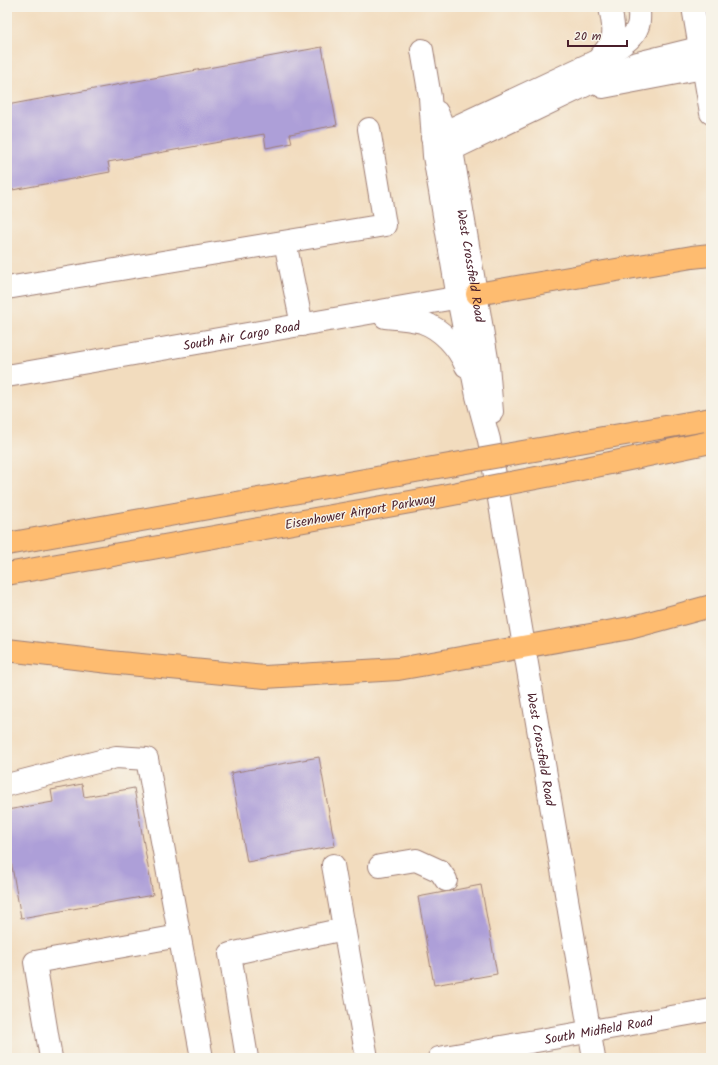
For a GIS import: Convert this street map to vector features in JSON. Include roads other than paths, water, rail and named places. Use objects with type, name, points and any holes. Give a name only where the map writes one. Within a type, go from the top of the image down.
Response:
[{"type":"main road","points":[[467,296],[711,255]]},
{"type":"main road","points":[[7,544],[711,420]]},
{"type":"main road","name":"Eisenhower Airport Parkway","points":[[7,574],[427,499],[711,442]]},
{"type":"main road","points":[[7,650],[109,662],[265,677],[398,669],[630,628],[711,606]]},
{"type":"street","points":[[598,59],[605,52],[613,38],[614,32],[610,7]]},
{"type":"street","points":[[598,59],[626,34],[628,25],[625,7]]},
{"type":"street","points":[[440,143],[620,46],[635,33],[640,18],[639,7]]},
{"type":"street","points":[[693,7],[705,53],[711,113]]},
{"type":"street","name":"West Crossfield Road","points":[[422,50],[467,296],[491,392],[492,413],[489,440]]},
{"type":"street","points":[[440,143],[467,142],[566,94],[634,64],[705,53]]},
{"type":"street","points":[[7,288],[385,225],[369,129]]},
{"type":"street","points":[[285,242],[302,325]]},
{"type":"street","name":"West Crossfield Road","points":[[467,296],[475,385],[489,440],[594,1058]]},
{"type":"street","name":"South Air Cargo Road","points":[[7,376],[467,296]]},
{"type":"street","points":[[366,314],[421,322],[440,331],[450,340],[458,351],[475,385]]},
{"type":"street","points":[[7,785],[116,757],[147,760],[202,1058]]},
{"type":"street","points":[[380,866],[416,860],[440,871],[446,880]]},
{"type":"street","points":[[332,865],[367,1058]]},
{"type":"street","points":[[247,1058],[230,954],[344,929]]},
{"type":"street","points":[[51,1058],[35,962],[180,936]]},
{"type":"street","name":"South Midfield Road","points":[[439,1058],[482,1054],[589,1032],[711,1010]]}]
